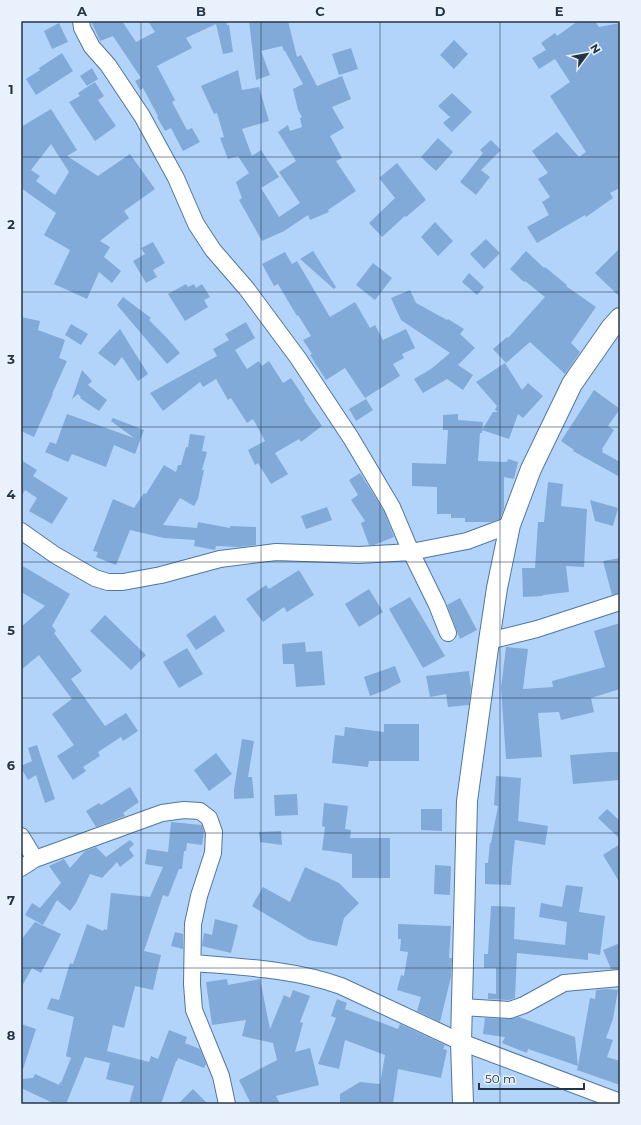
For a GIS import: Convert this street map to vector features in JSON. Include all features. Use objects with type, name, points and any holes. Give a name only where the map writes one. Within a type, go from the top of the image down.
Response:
[{"type":"main road","points":[[462,1104],[461,1042],[467,801],[497,588],[510,525],[531,469],[572,384],[611,328],[620,318]]},
{"type":"street","points":[[81,21],[82,28],[92,47],[108,65],[142,116],[176,178],[196,224],[213,250],[246,288],[298,358],[342,425],[392,507],[448,633]]},
{"type":"street","points":[[21,531],[55,555],[95,578],[108,582],[123,582],[161,575],[220,559],[276,552],[359,555],[411,552],[466,541],[510,525]]},
{"type":"street","points":[[489,641],[537,629],[620,602]]},
{"type":"street","points":[[21,868],[35,859],[162,813],[184,810],[200,811],[209,818],[214,832],[213,853],[199,896],[193,924],[192,984],[194,1010],[221,1076],[227,1104]]},
{"type":"street","points":[[21,836],[35,859]]},
{"type":"street","points":[[193,963],[278,970],[327,981],[341,986],[461,1042],[620,1102]]},
{"type":"street","points":[[462,1007],[510,1010],[524,1005],[564,983],[620,978]]},
{"type":"building","points":[[91,21],[122,21],[136,42],[155,32],[148,21],[226,21],[227,25],[229,25],[233,52],[223,54],[216,24],[186,38],[192,48],[157,66],[175,100],[172,102],[187,130],[192,128],[200,142],[183,151],[171,128],[165,131],[143,88],[140,90],[135,81],[141,78],[113,36],[100,41]]},
{"type":"building","points":[[249,21],[288,21],[297,57],[301,55],[317,86],[342,76],[351,99],[332,107],[344,128],[330,136],[342,158],[336,161],[356,191],[328,210],[329,212],[310,220],[308,215],[284,231],[262,241],[239,200],[242,198],[236,182],[249,173],[238,156],[228,159],[220,138],[224,137],[217,113],[214,114],[201,86],[238,70],[242,90],[259,87],[269,121],[242,129],[252,156],[261,150],[279,177],[261,188],[279,217],[300,203],[279,172],[296,161],[278,132],[288,125],[290,131],[302,127],[300,118],[302,117],[298,110],[293,89],[303,84],[282,46],[261,51],[270,75],[256,80]]},
{"type":"building","points":[[578,21],[595,21],[599,27],[620,23],[620,188],[610,193],[613,198],[586,217],[585,215],[537,243],[527,227],[549,215],[542,202],[550,197],[538,179],[548,173],[532,151],[557,132],[579,157],[586,152],[550,96],[570,82],[555,59],[539,69],[532,58],[546,50],[541,43],[555,33],[557,36]]},
{"type":"building","points":[[59,23],[68,42],[52,49],[44,31]]},
{"type":"building","points":[[454,40],[468,54],[454,69],[440,55]]},
{"type":"building","points":[[351,48],[358,69],[339,75],[332,54]]},
{"type":"building","points":[[62,53],[73,71],[36,95],[26,79],[40,70],[39,68]]},
{"type":"building","points":[[92,68],[98,79],[87,86],[80,76]]},
{"type":"building","points":[[95,82],[104,96],[98,100],[116,126],[95,141],[69,102],[80,96],[78,93]]},
{"type":"building","points":[[452,93],[472,112],[452,132],[443,123],[450,117],[438,106]]},
{"type":"building","points":[[51,109],[77,150],[67,156],[98,176],[130,154],[155,189],[124,211],[129,218],[100,241],[110,247],[104,257],[121,271],[112,283],[99,272],[87,299],[54,284],[70,250],[44,235],[56,213],[21,188],[21,127]],"holes":[[[51,144],[69,172],[55,195],[36,181],[40,176],[31,170]]]},
{"type":"building","points":[[438,138],[453,152],[436,171],[421,157]]},
{"type":"building","points":[[491,140],[501,150],[481,170],[490,177],[476,195],[460,182],[483,153],[480,150]]},
{"type":"building","points":[[397,163],[426,200],[406,217],[405,216],[382,237],[369,223],[395,198],[379,178]]},
{"type":"building","points":[[435,222],[453,241],[438,256],[421,237]]},
{"type":"building","points":[[486,239],[500,253],[484,269],[470,254]]},
{"type":"building","points":[[153,242],[165,263],[153,270],[157,277],[146,283],[133,261],[145,254],[141,248]]},
{"type":"building","points":[[620,248],[620,297],[595,273]]},
{"type":"building","points":[[313,251],[336,287],[334,289],[300,259]]},
{"type":"building","points":[[526,251],[544,268],[545,267],[567,285],[566,286],[596,307],[571,343],[580,352],[565,374],[530,342],[506,363],[493,349],[507,337],[508,338],[545,297],[525,281],[524,282],[510,269]]},
{"type":"building","points":[[285,252],[292,264],[297,261],[330,317],[355,302],[370,328],[375,325],[383,340],[406,329],[415,348],[402,354],[404,358],[393,364],[400,376],[365,398],[345,368],[326,380],[310,355],[312,354],[303,340],[311,336],[278,284],[274,286],[262,264]]},
{"type":"building","points":[[373,263],[392,278],[375,300],[356,285]]},
{"type":"building","points":[[469,273],[484,287],[477,295],[462,282]]},
{"type":"building","points":[[186,284],[188,287],[194,284],[196,288],[202,284],[210,297],[204,300],[208,307],[185,321],[168,294]]},
{"type":"building","points":[[410,290],[416,303],[464,329],[460,334],[475,348],[458,365],[473,375],[463,390],[447,379],[423,393],[414,379],[431,369],[450,353],[401,320],[391,298]]},
{"type":"building","points":[[123,297],[151,318],[149,320],[180,353],[167,364],[117,305]]},
{"type":"building","points":[[21,317],[40,321],[38,330],[65,340],[59,358],[67,361],[34,437],[21,431]]},
{"type":"building","points":[[246,322],[255,338],[235,350],[247,369],[259,361],[262,366],[269,361],[283,383],[291,378],[322,426],[301,442],[299,439],[275,453],[288,474],[271,484],[258,463],[255,465],[248,450],[265,441],[253,419],[247,423],[231,398],[228,400],[216,379],[203,387],[200,382],[163,411],[150,393],[217,356],[213,349],[229,340],[225,334]]},
{"type":"building","points":[[71,324],[88,334],[81,345],[65,335]]},
{"type":"building","points":[[120,329],[148,374],[138,381],[122,357],[115,366],[98,353]]},
{"type":"building","points":[[505,363],[522,390],[528,383],[543,396],[523,418],[518,414],[509,439],[482,430],[493,412],[498,412],[495,410],[497,406],[476,382]]},
{"type":"building","points":[[82,370],[92,381],[88,385],[107,400],[99,411],[80,398],[81,397],[78,394],[72,399]]},
{"type":"building","points":[[594,390],[620,409],[608,426],[614,430],[602,449],[602,452],[620,462],[620,477],[573,451],[574,450],[561,441]]},
{"type":"building","points":[[366,399],[373,410],[356,421],[349,409]]},
{"type":"building","points":[[67,414],[134,438],[111,421],[113,418],[144,430],[135,454],[114,445],[106,467],[72,454],[68,462],[45,452],[50,442],[56,444]]},
{"type":"building","points":[[458,414],[458,420],[483,422],[482,433],[480,433],[478,461],[507,462],[508,459],[518,462],[514,479],[504,477],[504,508],[500,519],[491,522],[465,522],[465,518],[451,518],[451,514],[437,514],[437,487],[412,486],[412,463],[446,464],[448,430],[443,430],[443,415]]},
{"type":"building","points":[[190,434],[205,436],[202,451],[207,452],[202,470],[204,470],[198,499],[194,506],[180,498],[163,525],[197,528],[198,522],[230,528],[230,526],[256,527],[256,545],[240,547],[216,546],[215,550],[194,546],[195,540],[164,538],[130,530],[116,565],[96,557],[98,552],[93,551],[113,499],[134,508],[144,493],[146,494],[164,465],[176,472],[178,465],[181,465],[186,447],[188,447]]},
{"type":"building","points":[[21,460],[37,470],[33,476],[68,498],[52,524],[29,511],[37,498],[25,490],[21,497]]},
{"type":"building","points":[[360,473],[384,511],[394,537],[374,545],[369,545],[361,523],[365,521],[351,500],[358,495],[349,480]]},
{"type":"building","points":[[548,482],[563,484],[561,506],[587,509],[584,567],[566,566],[569,592],[523,597],[522,568],[535,568],[538,522],[544,522]]},
{"type":"building","points":[[590,500],[618,508],[613,526],[595,521]]},
{"type":"building","points":[[327,507],[332,520],[306,529],[301,516]]},
{"type":"building","points":[[620,558],[620,593],[612,595],[603,561]]},
{"type":"building","points":[[21,565],[70,594],[52,626],[56,631],[54,633],[82,671],[71,679],[105,726],[126,713],[138,731],[123,741],[121,737],[98,752],[100,756],[83,767],[86,771],[73,780],[57,756],[74,745],[52,714],[72,699],[39,655],[21,670],[21,627],[45,606],[21,592]]},
{"type":"building","points":[[299,570],[314,595],[287,612],[284,607],[263,622],[246,599],[266,585],[269,589]]},
{"type":"building","points":[[369,589],[383,612],[359,627],[345,604]]},
{"type":"building","points":[[410,597],[445,656],[423,668],[389,609]]},
{"type":"building","points":[[460,598],[477,630],[460,639],[447,605]]},
{"type":"building","points":[[105,615],[146,655],[131,670],[90,631]]},
{"type":"building","points":[[215,615],[225,631],[196,650],[186,635]]},
{"type":"building","points":[[620,623],[620,689],[591,698],[594,712],[561,720],[559,712],[538,713],[542,757],[506,759],[501,688],[506,647],[528,649],[523,689],[553,687],[552,681],[605,667],[594,631]]},
{"type":"building","points":[[305,642],[306,652],[322,651],[325,685],[296,687],[294,664],[283,664],[282,644]]},
{"type":"building","points":[[187,648],[203,674],[179,688],[163,662]]},
{"type":"building","points":[[395,666],[401,682],[370,696],[364,677]]},
{"type":"building","points":[[469,671],[471,687],[469,705],[448,707],[446,694],[430,697],[426,676]]},
{"type":"building","points":[[384,724],[419,724],[419,761],[369,761],[368,767],[332,763],[335,735],[344,736],[345,727],[384,732]]},
{"type":"building","points":[[242,739],[254,741],[248,777],[252,777],[254,798],[234,799],[234,790]]},
{"type":"building","points":[[37,745],[55,799],[45,803],[36,775],[28,780],[21,768],[21,766],[32,761],[28,748]]},
{"type":"building","points":[[620,752],[620,780],[573,784],[570,755]]},
{"type":"building","points":[[216,753],[232,774],[209,791],[194,770]]},
{"type":"building","points":[[496,776],[521,778],[518,821],[548,826],[545,845],[515,840],[511,885],[485,884],[485,863],[488,863],[490,843],[498,806],[494,805]]},
{"type":"building","points":[[130,787],[139,802],[123,813],[125,816],[96,827],[86,811],[99,803],[101,805]]},
{"type":"building","points":[[297,794],[298,815],[275,816],[274,795]]},
{"type":"building","points":[[324,803],[348,806],[345,829],[351,830],[350,838],[390,838],[390,878],[352,878],[352,854],[322,850],[325,827],[322,826]]},
{"type":"building","points":[[421,809],[442,809],[442,831],[421,830]]},
{"type":"building","points":[[607,809],[620,821],[620,839],[598,818]]},
{"type":"building","points":[[171,822],[202,825],[204,832],[202,845],[187,843],[186,851],[184,851],[182,869],[179,869],[168,897],[163,895],[144,951],[161,955],[153,990],[135,986],[124,1028],[113,1025],[107,1051],[149,1062],[151,1056],[158,1059],[169,1030],[187,1037],[185,1043],[200,1049],[206,1064],[204,1068],[178,1058],[161,1104],[129,1104],[134,1086],[106,1079],[110,1063],[85,1057],[66,1104],[55,1104],[21,1088],[21,1079],[33,1078],[35,1074],[59,1085],[60,1082],[61,1083],[71,1058],[66,1056],[74,1017],[47,1009],[51,998],[59,1000],[70,963],[73,964],[87,924],[103,931],[104,929],[107,930],[111,893],[150,897],[163,867],[145,864],[147,849],[168,852]]},
{"type":"building","points":[[281,831],[282,845],[260,842],[259,832]]},
{"type":"building","points":[[130,840],[134,844],[129,849],[134,856],[120,867],[117,862],[102,878],[90,874],[76,903],[70,911],[57,900],[43,925],[25,915],[32,903],[40,908],[61,883],[49,866],[64,859],[70,868],[85,851],[96,847],[106,857]]},
{"type":"building","points":[[620,844],[620,883],[603,855]]},
{"type":"building","points":[[435,865],[451,866],[450,895],[434,894]]},
{"type":"building","points":[[305,867],[339,883],[359,903],[344,918],[337,946],[309,940],[252,906],[263,887],[290,902]]},
{"type":"building","points":[[566,885],[583,887],[579,912],[605,916],[600,955],[588,953],[588,960],[517,953],[515,998],[509,1000],[488,999],[488,993],[496,994],[496,968],[484,968],[484,954],[488,954],[491,906],[515,907],[514,939],[565,945],[567,922],[539,917],[541,903],[562,907]]},
{"type":"building","points":[[215,919],[238,925],[231,953],[202,946],[204,933],[212,935]]},
{"type":"building","points":[[35,922],[61,934],[41,973],[32,968],[21,988],[21,940]]},
{"type":"building","points":[[398,924],[451,926],[449,958],[452,958],[451,977],[440,1022],[417,1011],[421,997],[397,990],[401,975],[404,976],[408,952],[400,951],[401,939],[398,939]]},
{"type":"building","points":[[175,932],[183,934],[183,949],[171,946]]},
{"type":"building","points":[[620,943],[620,969],[611,969],[603,950]]},
{"type":"building","points":[[227,979],[228,985],[260,979],[270,1029],[284,995],[290,998],[293,990],[310,996],[300,1022],[303,1023],[295,1052],[310,1048],[319,1085],[276,1096],[280,1104],[251,1104],[239,1080],[277,1060],[273,1043],[242,1036],[246,1020],[212,1025],[206,982]]},
{"type":"building","points":[[596,990],[618,990],[613,1019],[606,1038],[613,1040],[607,1057],[620,1061],[620,1085],[577,1070],[590,998],[595,999]]},
{"type":"building","points":[[337,999],[347,1003],[345,1009],[398,1029],[400,1024],[445,1045],[443,1049],[447,1050],[441,1078],[398,1069],[393,1104],[340,1104],[340,1094],[360,1082],[380,1084],[385,1055],[345,1040],[339,1069],[318,1064],[336,1018],[331,1016]]},
{"type":"building","points":[[519,1017],[575,1037],[578,1066],[528,1049],[527,1053],[502,1043],[505,1037],[483,1034],[485,1018],[509,1019]]},
{"type":"building","points":[[21,1024],[36,1029],[23,1069],[21,1068]]},
{"type":"building","points":[[193,1089],[208,1104],[178,1104]]}]
